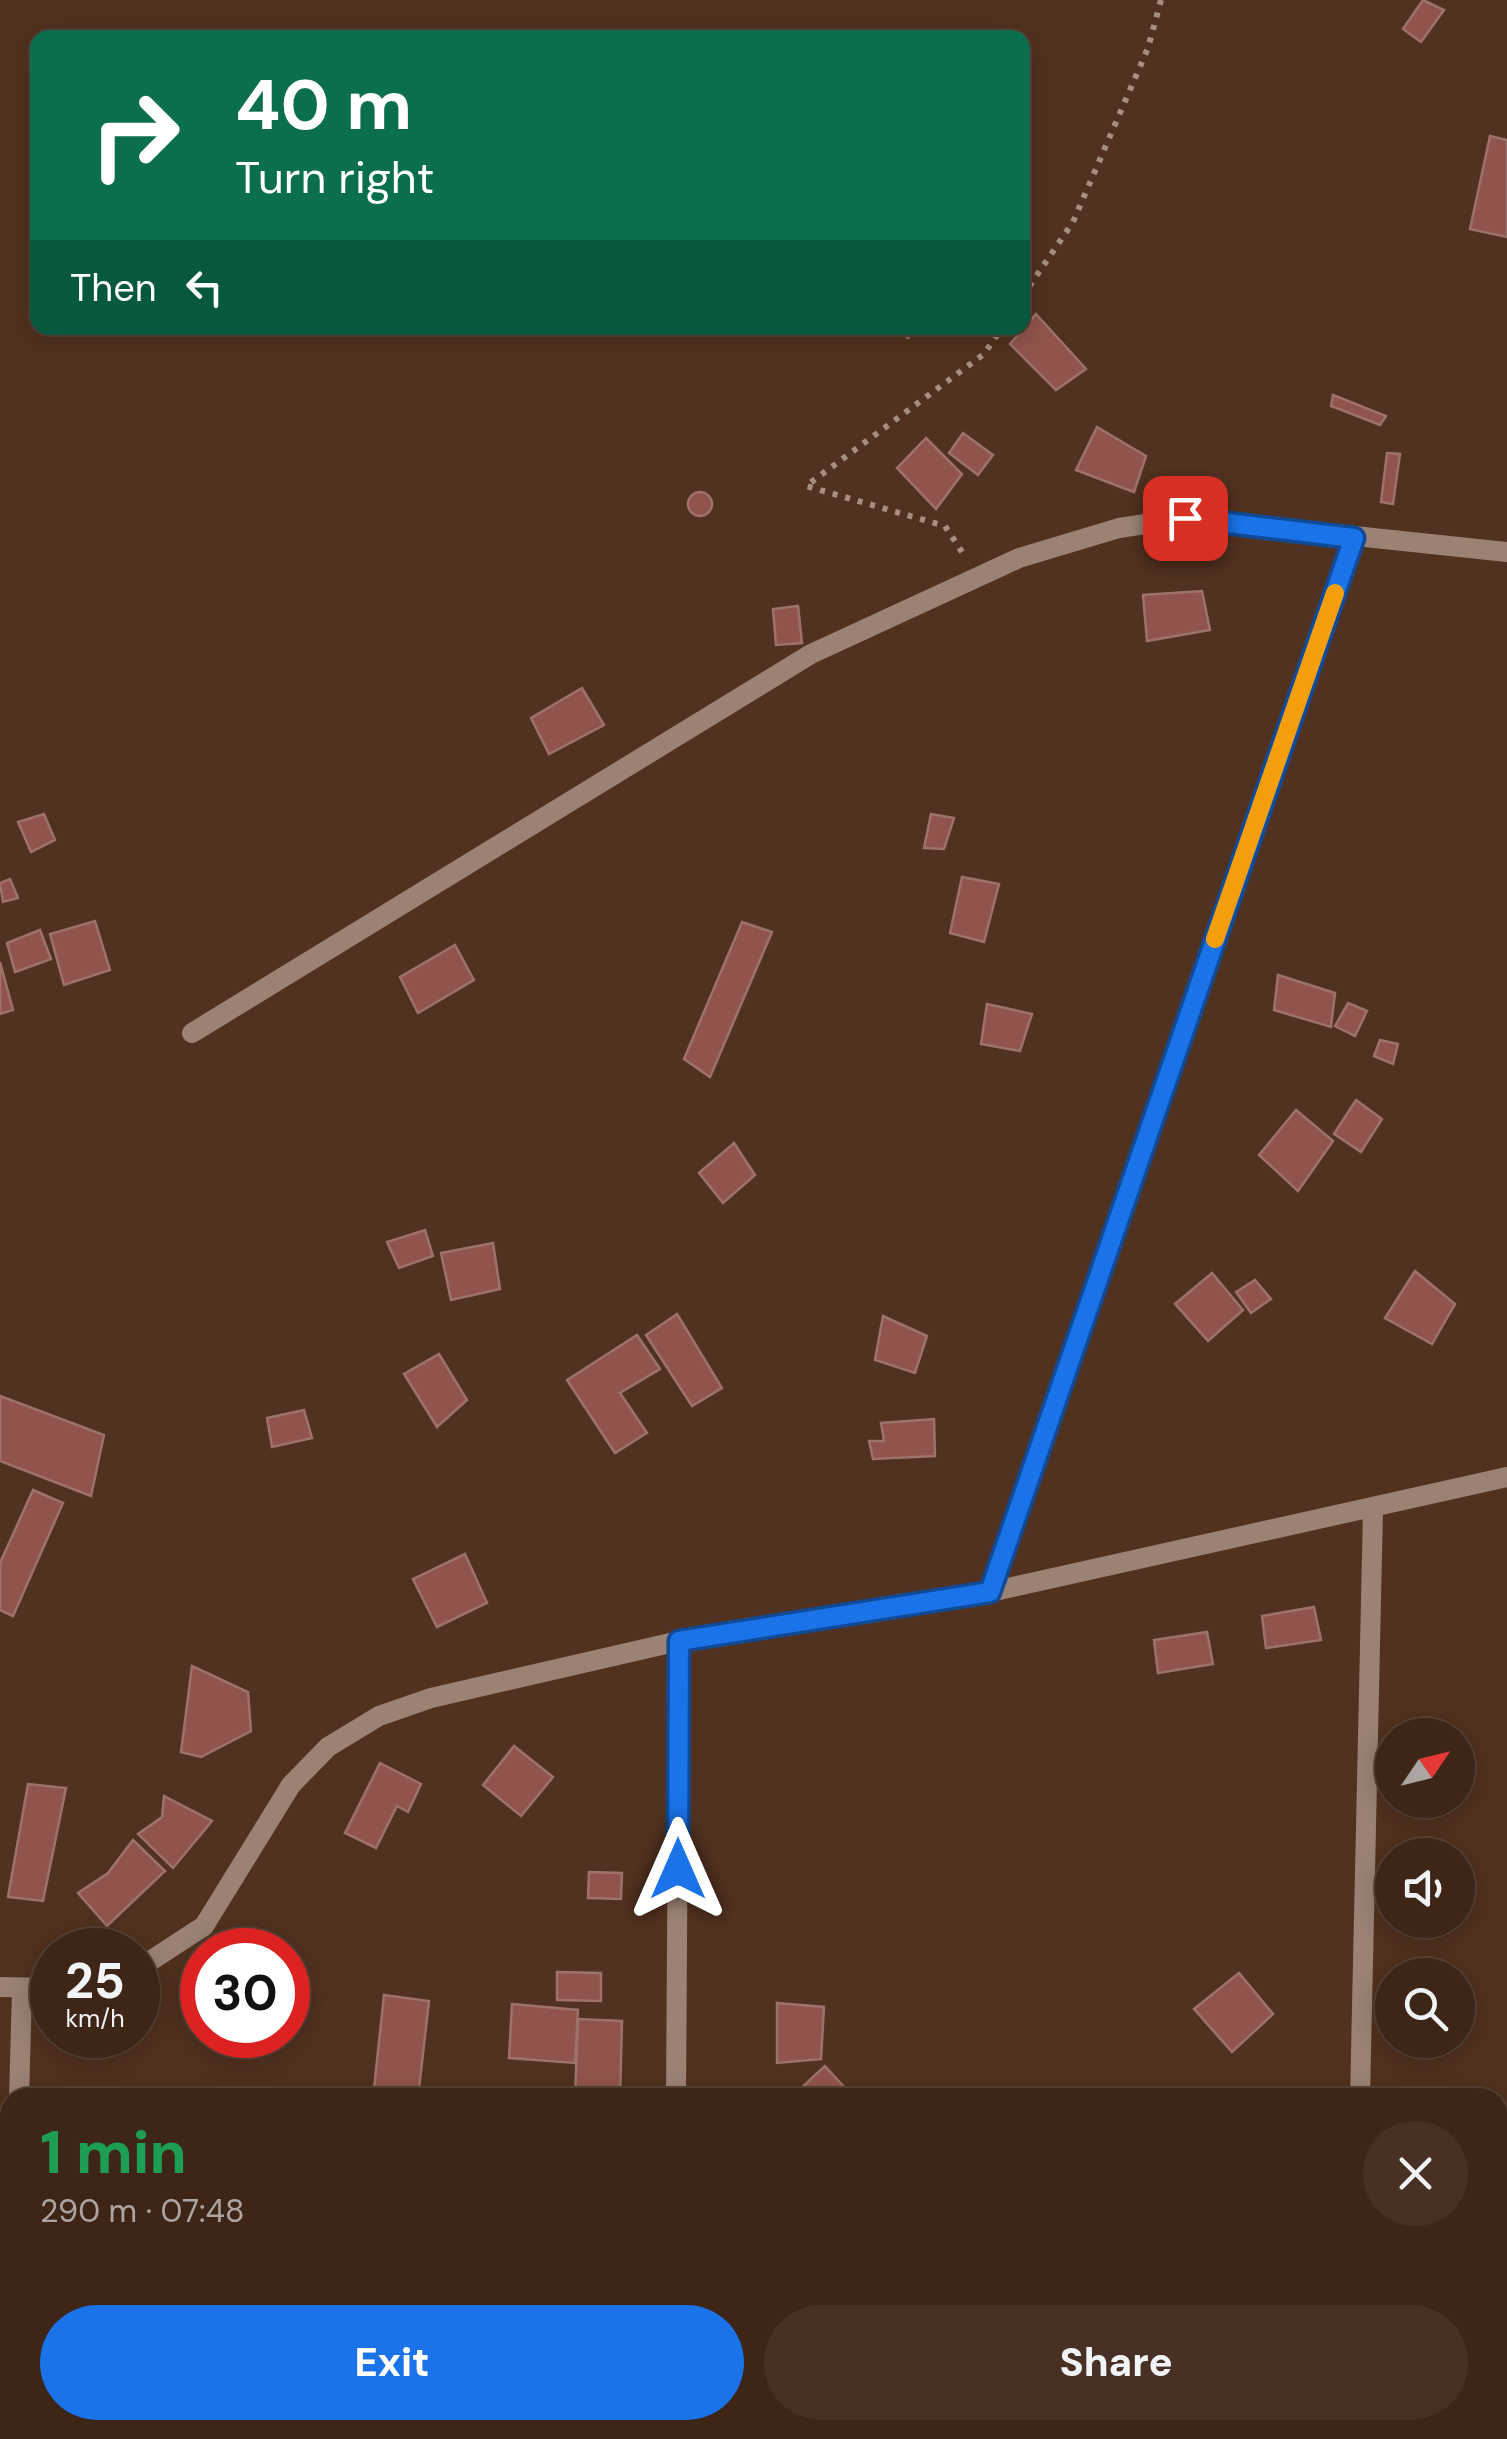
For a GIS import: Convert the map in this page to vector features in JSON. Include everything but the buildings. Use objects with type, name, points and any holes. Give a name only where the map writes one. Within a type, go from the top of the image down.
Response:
[{"type":"street","points":[[192,1033],[811,654],[1019,558],[1118,528],[1185,518],[1507,552]]},
{"type":"street","points":[[990,1592],[1354,538]]},
{"type":"street","points":[[160,1955],[204,1926],[291,1785],[328,1747],[366,1724],[431,1698],[679,1641],[990,1592],[1507,1478]]},
{"type":"street","points":[[1360,2088],[1373,1510]]},
{"type":"street","points":[[676,2088],[679,1641]]},
{"type":"street","points":[[0,1987],[30,1989]]},
{"type":"street","points":[[19,2088],[22,1990]]},
{"type":"path","points":[[1030,285],[1073,222],[1148,48],[1161,0]]},
{"type":"path","points":[[978,577],[945,526],[806,486],[984,354],[997,335]]},
{"type":"slow traffic","points":[[1215,939],[1335,593]]},
{"type":"route","points":[[678,1869],[679,1641],[990,1592],[1354,538],[1185,518]]}]
